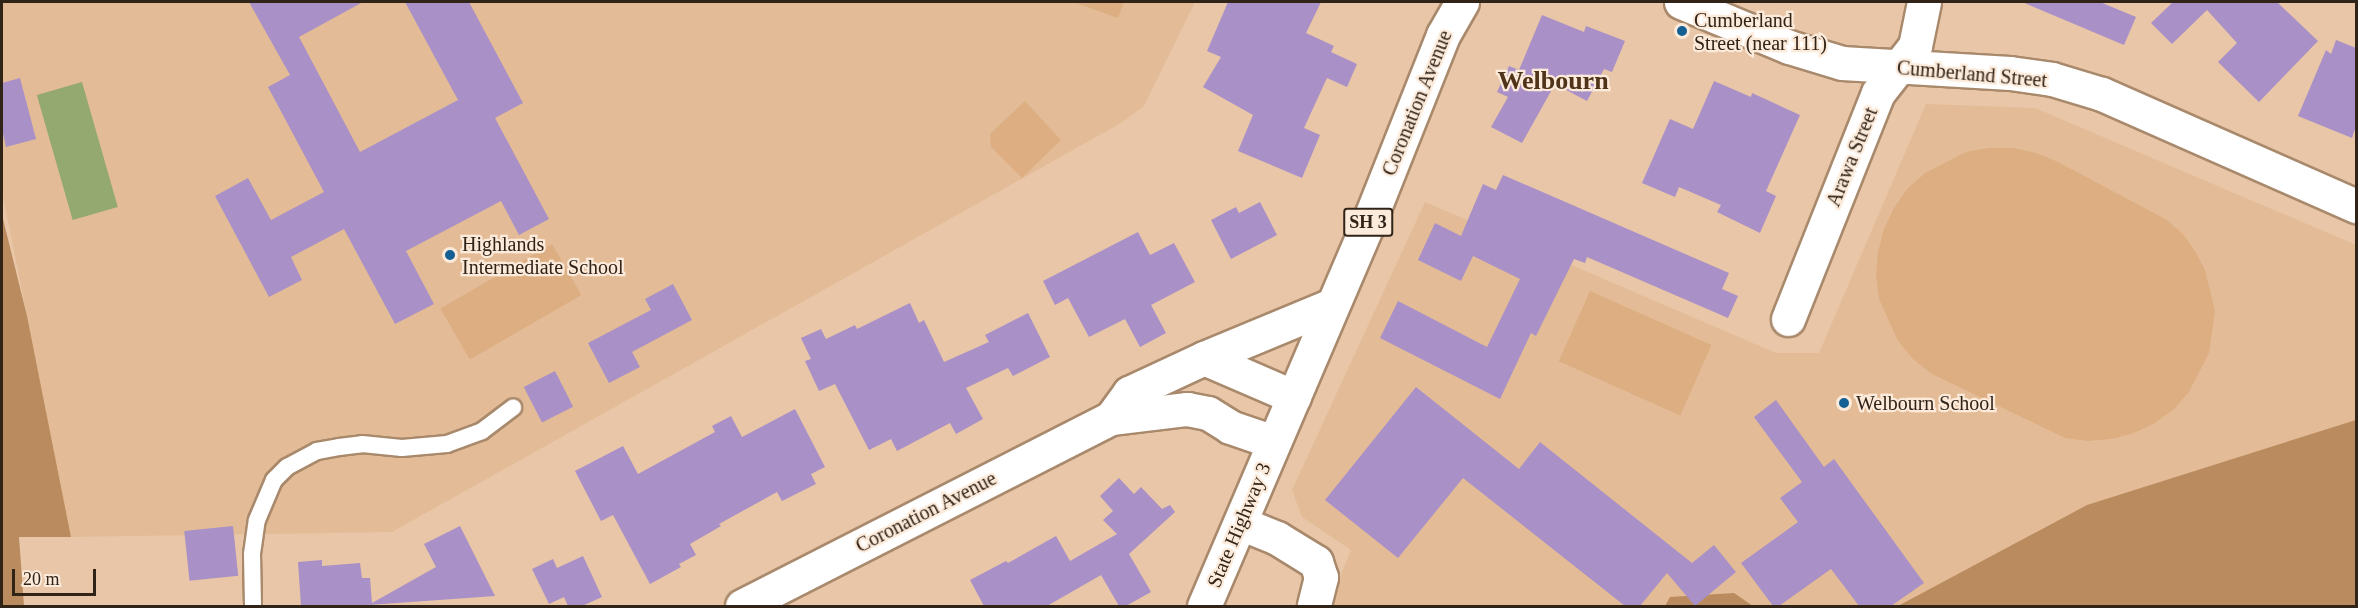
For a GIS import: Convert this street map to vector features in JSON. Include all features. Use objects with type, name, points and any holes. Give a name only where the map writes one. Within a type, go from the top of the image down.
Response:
[{"type":"main road","name":"Coronation Avenue","points":[[742,606],[1111,418],[1187,409],[1208,413],[1230,427],[1274,442],[1443,35],[1462,2]]},
{"type":"main road","name":"Cumberland Street","points":[[1681,2],[1816,56],[1842,63],[2010,73],[2052,79],[2102,94],[2356,206]]},
{"type":"main road","name":"Arawa Street","points":[[1788,319],[1878,93],[1915,46],[1924,2]]},
{"type":"main road","name":"Coronation Avenue","points":[[1111,418],[1129,393],[1204,358],[1332,305]]},
{"type":"main road","points":[[1204,358],[1294,397]]},
{"type":"main road","name":"State Highway 3","points":[[1204,606],[1274,442]]},
{"type":"main road","points":[[1240,523],[1277,538],[1316,561],[1321,577],[1314,606]]},
{"type":"lane","points":[[253,606],[252,554],[257,520],[274,480],[287,467],[317,451],[339,447],[362,444],[402,448],[447,444],[482,431],[513,408]]},
{"type":"shaded area","name":"Highlands Intermediate School","points":[[2,2],[1195,2],[1144,106],[1121,123],[392,532],[71,537],[2,191]]},
{"type":"shaded area","points":[[1073,2],[1124,2],[1118,18]]},
{"type":"shaded area","points":[[82,82],[118,207],[73,220],[37,95]]},
{"type":"shaded area","points":[[1025,101],[1061,140],[1022,178],[991,147],[990,134]]},
{"type":"shaded area","name":"Welbourn School","points":[[1926,104],[2035,108],[2356,245],[2356,453],[1918,606],[1328,606],[1351,550],[1302,517],[1292,490],[1425,202],[1776,353],[1819,353]]},
{"type":"shaded area","points":[[1989,148],[2013,148],[2036,153],[2058,162],[2167,220],[2183,234],[2195,251],[2205,270],[2215,311],[2209,353],[2189,392],[2174,409],[2155,423],[2134,433],[2111,439],[2088,441],[2065,438],[1932,374],[1913,359],[1898,341],[1879,299],[1876,275],[1878,252],[1884,229],[1907,189],[1925,173],[1966,152]]},
{"type":"shaded area","points":[[2,215],[27,316],[71,537],[19,537],[24,606],[2,606]]},
{"type":"shaded area","points":[[552,244],[582,295],[470,360],[440,308]]},
{"type":"shaded area","points":[[1590,291],[1712,345],[1680,415],[1559,361]]},
{"type":"shaded area","points":[[2356,420],[2356,606],[1898,606],[2087,505]]},
{"type":"shaded area","points":[[1734,593],[1753,606],[1665,606],[1670,597]]},
{"type":"building","points":[[249,2],[363,2],[299,37],[360,152],[458,100],[405,2],[469,2],[523,103],[495,118],[549,219],[519,235],[501,201],[406,251],[434,304],[395,324],[344,229],[291,257],[302,280],[269,297],[215,196],[248,178],[271,220],[324,192],[268,87],[290,75]]},
{"type":"building","points":[[1228,2],[1321,2],[1306,33],[1334,46],[1331,52],[1357,64],[1347,87],[1327,78],[1304,128],[1320,135],[1302,178],[1238,151],[1253,115],[1203,87],[1221,57],[1207,51]]},
{"type":"building","points":[[2022,2],[2100,2],[2136,17],[2124,45]]},
{"type":"building","points":[[2173,2],[2277,2],[2318,41],[2259,102],[2218,62],[2237,43],[2207,10],[2172,44],[2151,23]]},
{"type":"building","points":[[1542,15],[1584,32],[1586,26],[1625,41],[1612,72],[1604,69],[1587,101],[1555,84],[1522,143],[1491,127],[1508,97],[1497,92],[1509,66],[1519,70]]},
{"type":"building","points":[[2336,40],[2356,48],[2356,126],[2352,138],[2298,116],[2326,50],[2331,54]]},
{"type":"building","points":[[20,78],[36,139],[6,147],[2,129],[2,83]]},
{"type":"building","points":[[1714,81],[1751,97],[1752,93],[1800,115],[1766,191],[1776,196],[1760,233],[1717,212],[1721,205],[1679,187],[1675,197],[1642,183],[1670,119],[1693,129]]},
{"type":"building","points":[[1503,175],[1729,273],[1722,289],[1738,296],[1728,318],[1587,257],[1585,263],[1574,259],[1536,336],[1531,333],[1500,399],[1380,338],[1398,301],[1487,347],[1520,279],[1473,256],[1461,281],[1418,260],[1435,223],[1461,236],[1483,184],[1496,190]]},
{"type":"building","points":[[1260,202],[1277,235],[1231,259],[1211,220],[1236,207],[1239,213]]},
{"type":"building","points":[[1138,232],[1150,255],[1174,243],[1195,282],[1151,305],[1166,333],[1140,347],[1125,319],[1089,337],[1068,298],[1055,305],[1043,281]]},
{"type":"building","points":[[673,284],[692,320],[632,352],[640,367],[609,383],[588,343],[651,310],[645,299]]},
{"type":"building","points":[[910,303],[919,323],[924,320],[944,362],[989,342],[985,335],[1028,313],[1050,357],[1013,376],[1008,368],[966,388],[983,419],[956,434],[950,423],[897,451],[891,439],[869,450],[835,384],[819,391],[805,361],[811,359],[801,338],[821,329],[826,339],[855,325],[857,329]]},
{"type":"building","points":[[555,371],[573,407],[542,423],[524,387]]},
{"type":"building","points":[[1416,387],[1519,469],[1540,442],[1692,563],[1714,545],[1736,572],[1695,606],[1667,573],[1640,606],[1625,606],[1463,478],[1398,558],[1325,500]]},
{"type":"building","points":[[1776,400],[1824,467],[1834,459],[1924,583],[1891,606],[1859,606],[1831,569],[1779,606],[1773,606],[1741,563],[1798,522],[1780,498],[1802,482],[1754,417]]},
{"type":"building","points":[[795,409],[825,467],[811,474],[816,484],[782,501],[777,492],[719,524],[721,526],[690,544],[696,555],[679,564],[681,567],[650,584],[613,515],[601,521],[575,471],[623,446],[638,474],[715,432],[712,426],[731,416],[742,437]]},
{"type":"building","points":[[1119,478],[1134,494],[1141,487],[1162,509],[1170,505],[1175,512],[1129,554],[1151,592],[1126,606],[1119,606],[1101,575],[1047,606],[984,606],[970,580],[1006,561],[1008,563],[1056,536],[1070,561],[1117,534],[1103,520],[1113,511],[1100,496]]},
{"type":"building","points":[[233,526],[238,576],[189,581],[184,531]]},
{"type":"building","points":[[460,526],[495,596],[355,606],[301,606],[298,562],[322,560],[322,566],[360,563],[362,578],[370,578],[372,603],[436,567],[424,544]]},
{"type":"building","points":[[583,556],[602,597],[582,606],[568,606],[564,597],[549,604],[532,569],[553,559],[557,568]]},
{"type":"place","name":"Cumberland Street (near 111)","points":[[1682,31]]},
{"type":"place","name":"Highlands Intermediate School","points":[[450,255]]},
{"type":"place","name":"Welbourn School","points":[[1844,403]]},
{"type":"district","name":"Welbourn","points":[[1553,81]]}]
